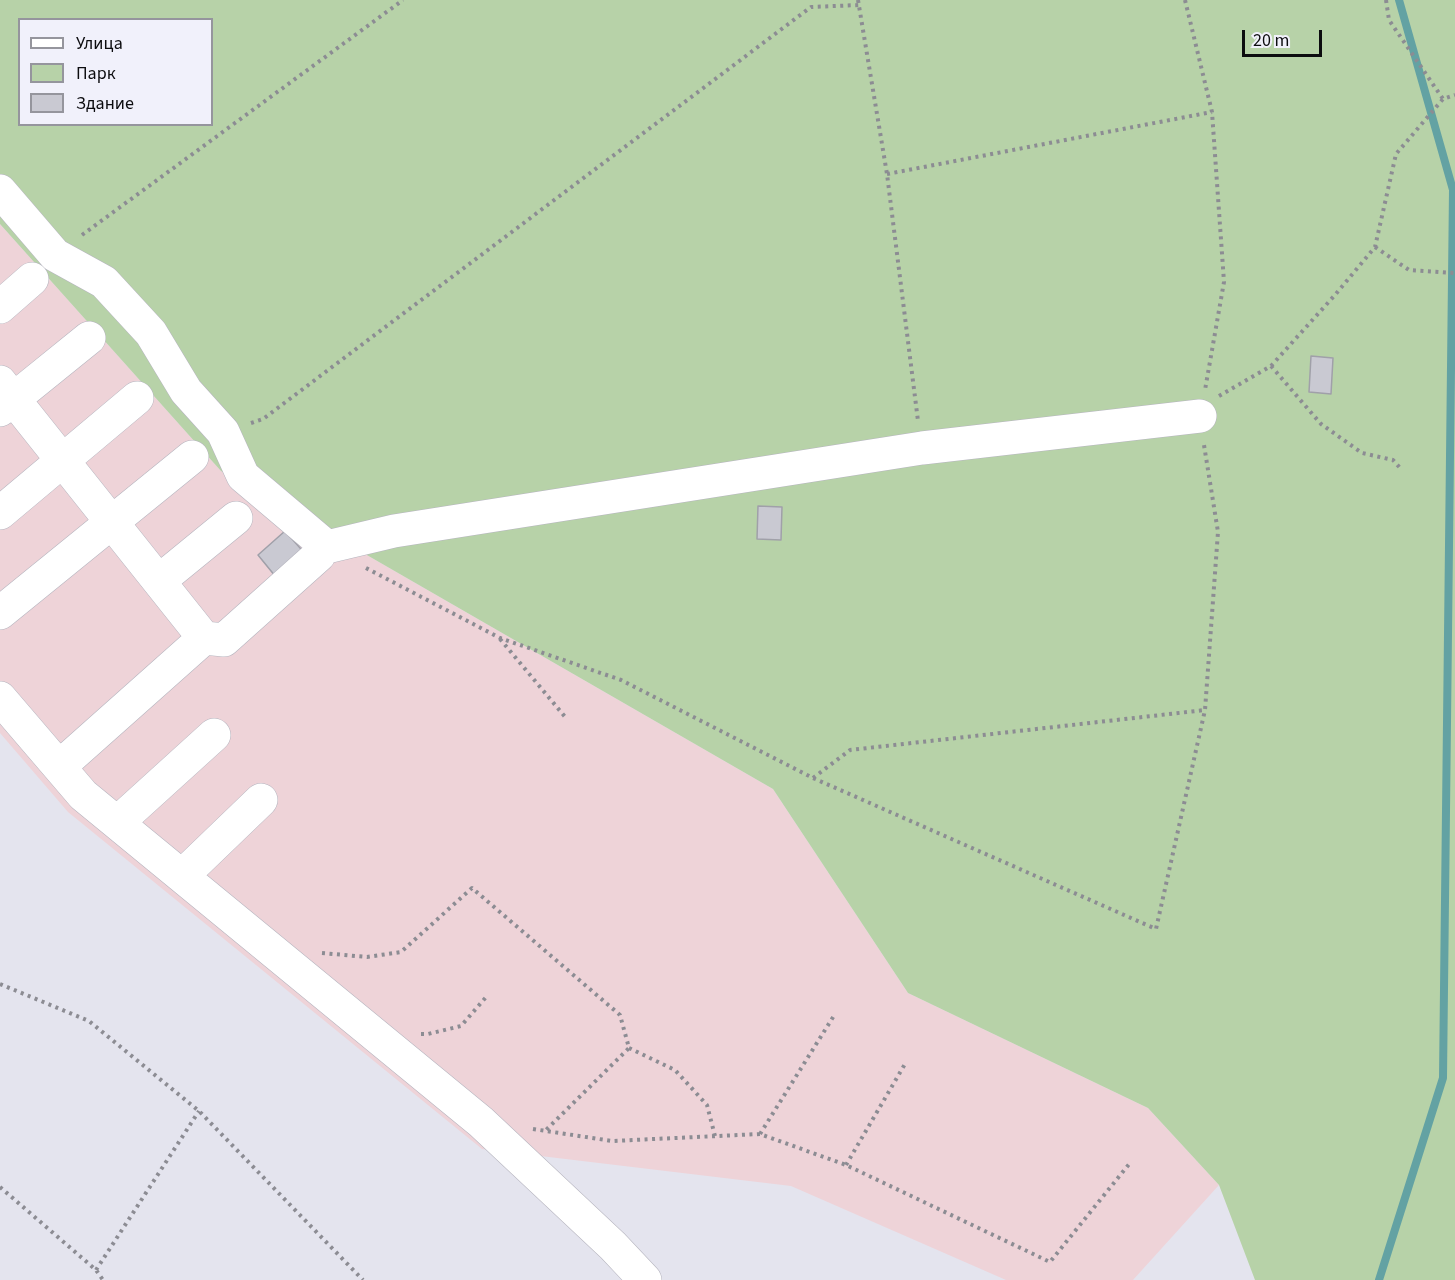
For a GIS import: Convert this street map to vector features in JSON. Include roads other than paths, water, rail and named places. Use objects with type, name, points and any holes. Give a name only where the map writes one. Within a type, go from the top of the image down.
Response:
[{"type":"street","points":[[0,191],[55,255],[105,282],[151,333],[186,391],[224,432],[243,476],[323,551]]},
{"type":"street","points":[[0,307],[32,279]]},
{"type":"street","points":[[89,338],[5,397],[63,460],[204,638],[224,640],[323,551],[394,531],[922,448],[1200,416]]},
{"type":"street","points":[[0,513],[138,398]]},
{"type":"street","points":[[0,613],[192,457]]},
{"type":"street","points":[[159,581],[236,518]]},
{"type":"street","points":[[59,766],[204,638]]},
{"type":"street","points":[[0,698],[83,795],[481,1122],[613,1246],[645,1280]]},
{"type":"street","points":[[117,823],[214,735]]},
{"type":"street","points":[[182,876],[261,800]]},
{"type":"waterway","points":[[1379,1280],[1443,1078],[1453,190],[1399,0]]}]
